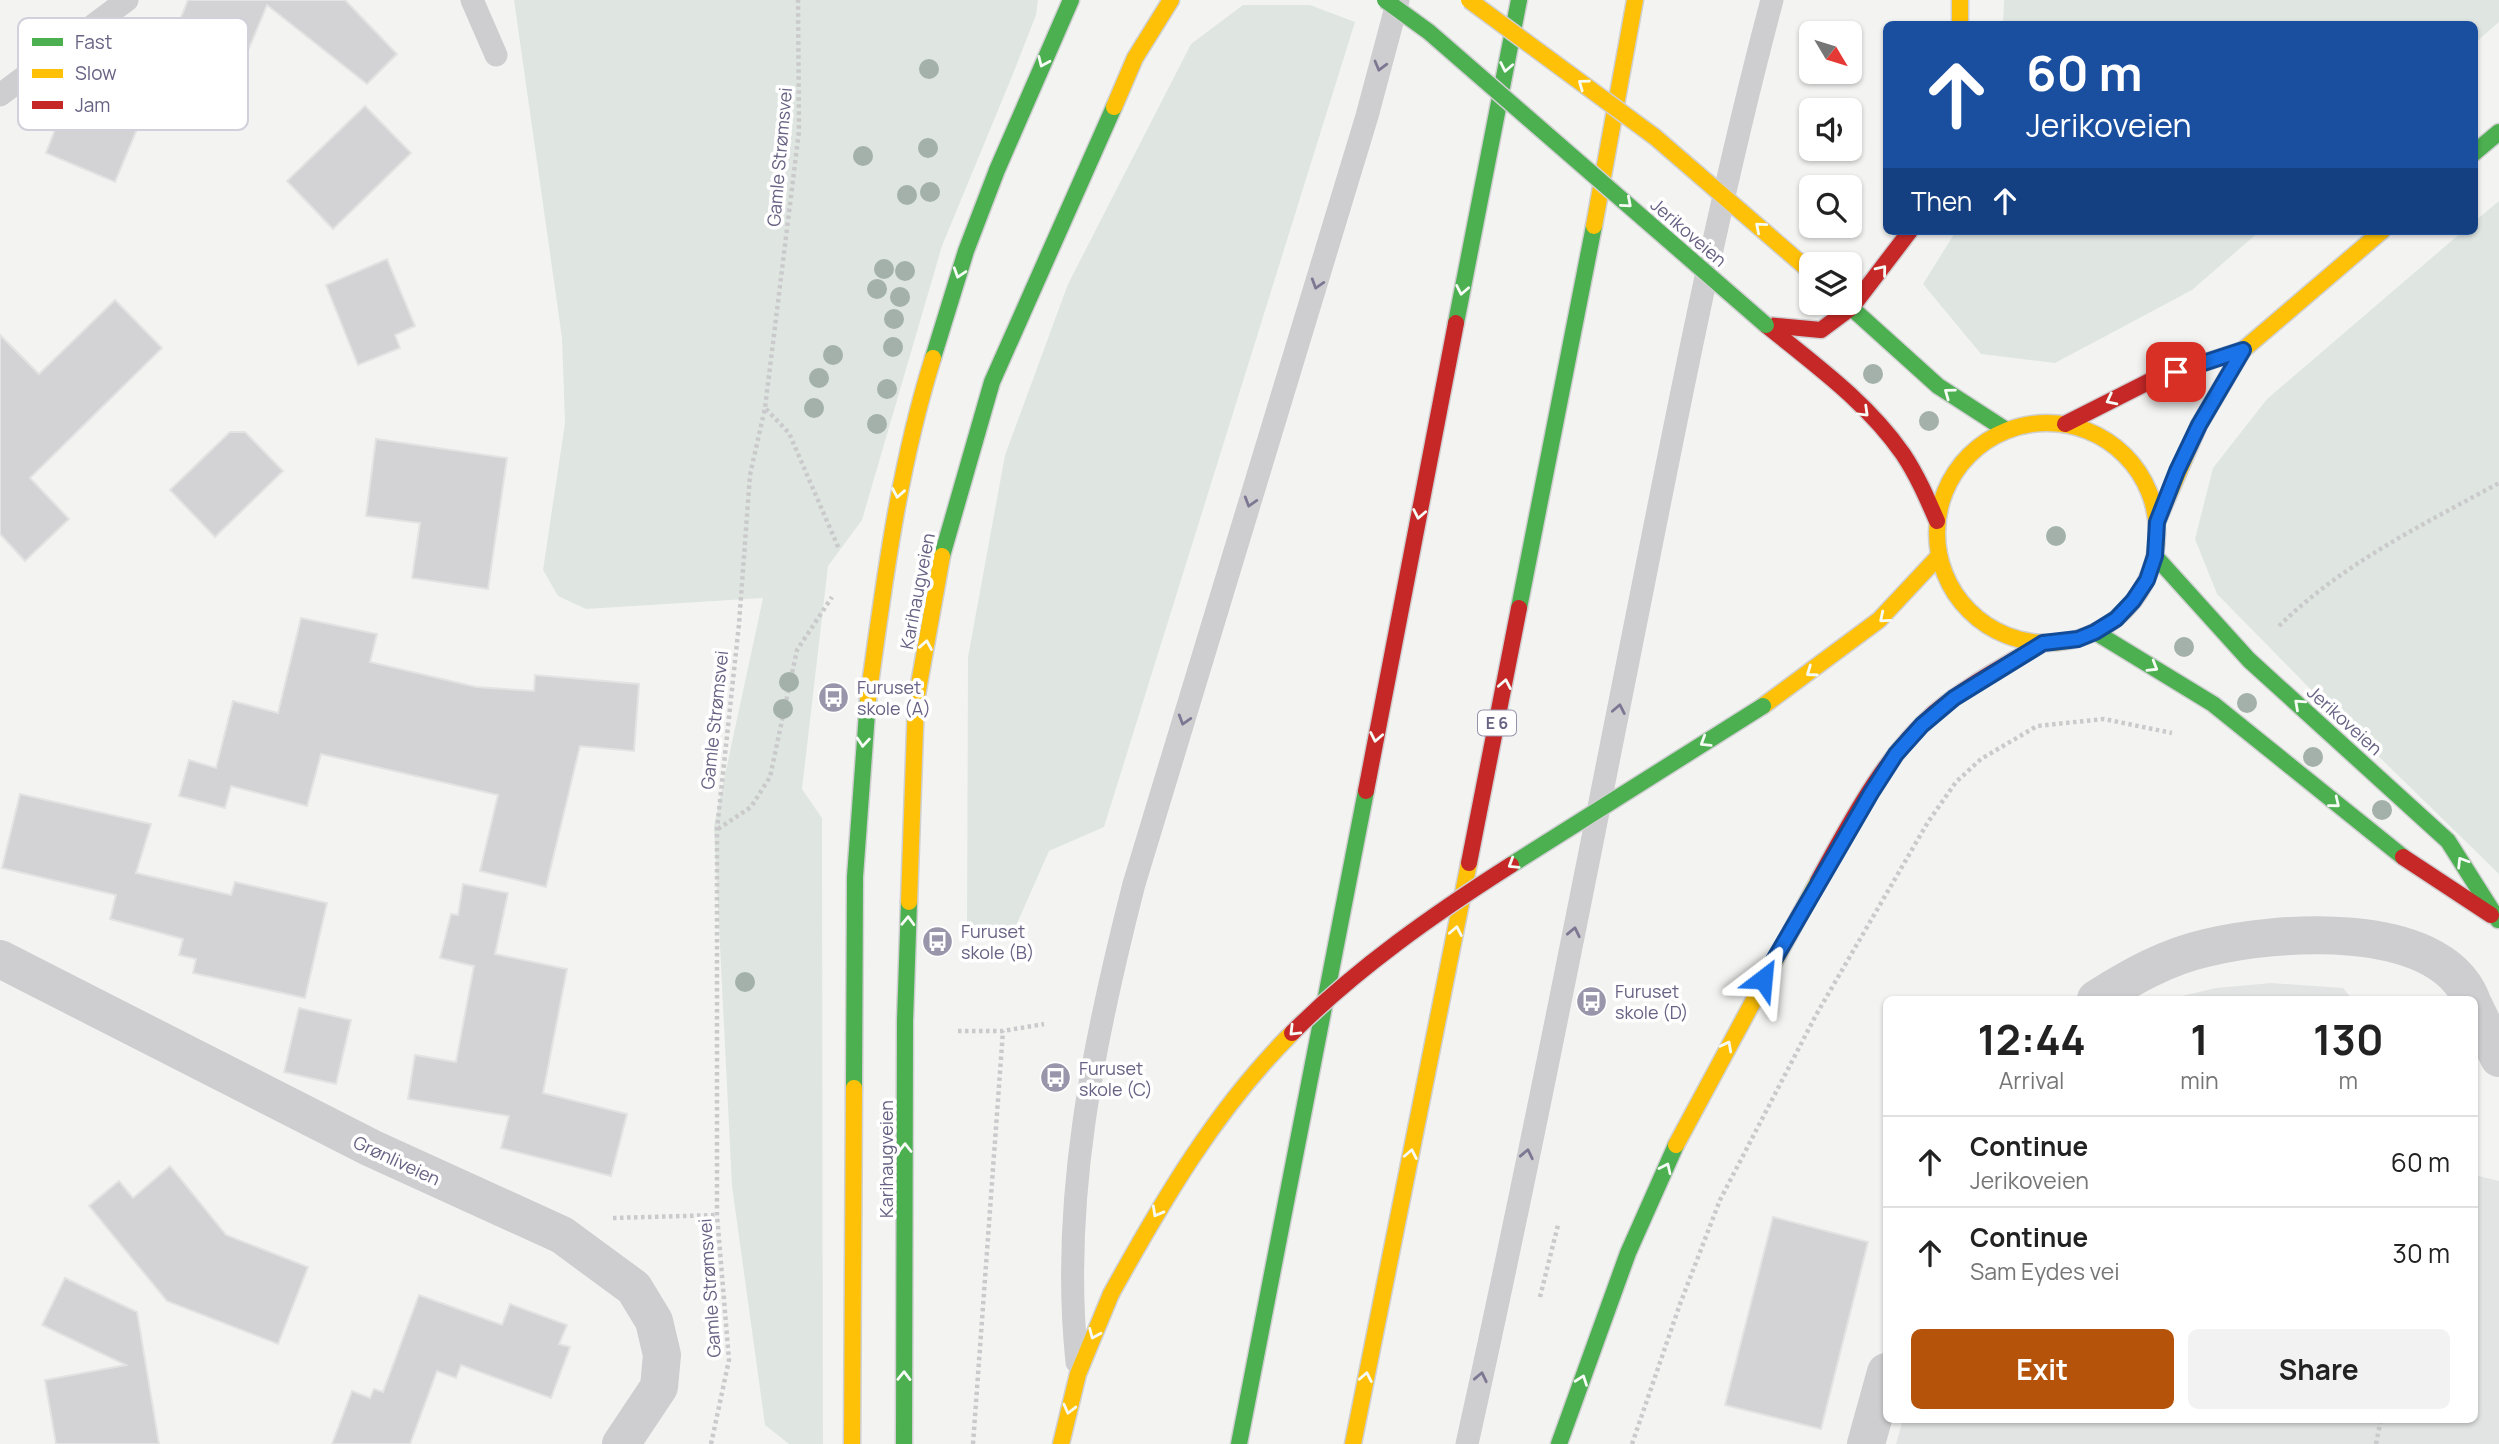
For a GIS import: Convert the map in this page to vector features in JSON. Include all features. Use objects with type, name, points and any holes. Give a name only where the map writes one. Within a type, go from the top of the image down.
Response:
[{"type":"main road","name":"Karihaugveien","points":[[852,1444],[855,877],[866,717],[889,546],[915,415],[966,251],[1012,134],[1071,0]]},
{"type":"main road","name":"Karihaugveien","points":[[904,1444],[905,1021],[916,701],[944,541],[992,382],[1135,58],[1171,0]]},
{"type":"main road","name":"Jerikoveien","points":[[1385,0],[1429,32],[1815,365],[1896,444],[1913,471],[1937,521]]},
{"type":"main road","points":[[1469,0],[1655,137],[1799,262]]},
{"type":"main road","points":[[1239,1444],[1519,0]]},
{"type":"main road","name":"E 6","points":[[1353,1444],[1566,375],[1634,0]]},
{"type":"main road","points":[[1960,0],[1960,21]]},
{"type":"main road","points":[[2478,150],[2499,132]]},
{"type":"main road","points":[[1862,289],[1907,235]]},
{"type":"main road","points":[[2157,522],[2199,425],[2243,350],[2377,235]]},
{"type":"main road","points":[[1766,325],[1821,330],[1838,315]]},
{"type":"main road","points":[[1860,315],[1938,386],[2006,430]]},
{"type":"main road","points":[[2065,424],[2154,379],[2243,350]]},
{"type":"main road","name":"Jerikoveien","points":[[2065,424],[2093,432],[2117,447],[2137,469],[2150,494],[2157,522],[2155,556],[2147,580],[2133,601],[2116,619],[2078,639],[2043,643],[2005,634],[1972,614],[1955,594],[1938,557],[1937,521],[1945,492],[1959,466],[1981,445],[2006,430],[2025,425],[2065,424]]},
{"type":"main road","name":"Jerikoveien","points":[[2155,556],[2249,660],[2448,841],[2499,920]]},
{"type":"main road","points":[[1061,1444],[1078,1374],[1111,1294],[1170,1188],[1224,1110],[1276,1049],[1334,991],[1473,889],[1763,706],[1859,638],[1898,606],[1938,557]]},
{"type":"main road","name":"Jerikoveien","points":[[2095,632],[2213,704],[2420,871],[2499,920]]},
{"type":"main road","points":[[1559,1444],[1640,1225],[1695,1106],[1750,1001],[1871,793],[1896,754],[1922,725],[1954,698],[2043,643]]},
{"type":"street","points":[[2101,996],[2143,970],[2205,948],[2269,937],[2354,937],[2408,947],[2435,960],[2452,972],[2470,996]]},
{"type":"street","name":"Grønliveien","points":[[0,959],[371,1148],[562,1235],[634,1287],[654,1321],[662,1355],[659,1387],[621,1444]]},
{"type":"street","points":[[2478,1014],[2499,1058]]},
{"type":"street","points":[[1866,1444],[1883,1383]]},
{"type":"lane","points":[[103,18],[127,0]]},
{"type":"lane","points":[[472,0],[496,55]]},
{"type":"lane","points":[[1078,1374],[1072,1312],[1070,1246],[1079,1165],[1105,995],[1134,884],[1367,116],[1398,0]]},
{"type":"lane","points":[[1467,1444],[1737,131],[1772,0]]},
{"type":"lane","points":[[0,95],[18,82]]},
{"type":"path","name":"Gamle Strømsvei","points":[[711,1444],[729,1360],[717,1214],[717,830],[739,624],[750,475],[765,408],[799,131],[799,0]]},
{"type":"path","points":[[765,408],[789,433],[839,550]]},
{"type":"path","points":[[2273,632],[2309,596],[2345,570],[2499,483]]},
{"type":"path","points":[[717,830],[751,807],[770,777],[797,650],[832,597]]},
{"type":"path","points":[[1632,1444],[1680,1304],[1720,1200],[1816,1015],[1928,822],[1956,782],[1981,759],[2037,726],[2104,719],[2167,734],[2177,732]]},
{"type":"path","points":[[958,1031],[1003,1031],[1044,1024]]},
{"type":"path","points":[[973,1444],[992,1150],[1003,1031]]},
{"type":"path","points":[[562,1235],[589,1223],[627,1216],[717,1214]]},
{"type":"path","points":[[2376,1444],[2380,1423]]},
{"type":"shaded area","points":[[514,0],[1038,0],[1036,15],[1013,74],[942,246],[862,520],[828,566],[802,789],[822,818],[823,1444],[789,1444],[765,1425],[732,1186],[714,826],[763,598],[586,609],[558,596],[543,570],[565,423],[562,338]]},
{"type":"shaded area","points":[[2004,0],[2499,0],[2499,22],[2478,40],[2478,21],[2003,21]]},
{"type":"shaded area","points":[[1243,5],[1310,5],[1355,22],[1104,827],[1049,851],[1015,928],[967,927],[968,657],[1005,455],[1068,284],[1191,44]]},
{"type":"shaded area","points":[[2499,201],[2499,874],[2217,594],[2195,539],[2213,468],[2267,399],[2458,235],[2478,235],[2478,218]]},
{"type":"shaded area","points":[[1954,235],[2255,235],[2192,290],[2055,363],[1981,354],[1923,284]]},
{"type":"shaded area","points":[[2271,983],[2343,988],[2350,996],[2182,996],[2216,988]]},
{"type":"shaded area","points":[[2478,1176],[2499,1181],[2499,1444],[1896,1444],[1902,1423],[2478,1423]]},
{"type":"building","points":[[188,0],[345,0],[397,54],[367,84],[267,5],[248,50],[248,18],[181,18]]},
{"type":"building","points":[[365,106],[411,153],[333,229],[287,181]]},
{"type":"building","points":[[55,130],[137,130],[115,182],[46,153]]},
{"type":"building","points":[[387,259],[415,326],[395,335],[400,348],[358,365],[326,285]]},
{"type":"building","points":[[115,300],[162,348],[30,478],[69,519],[25,561],[0,534],[0,335],[39,374]]},
{"type":"building","points":[[230,432],[245,432],[283,471],[215,537],[170,490]]},
{"type":"building","points":[[376,439],[507,458],[488,589],[412,578],[420,523],[366,516]]},
{"type":"building","points":[[301,618],[377,634],[370,662],[476,687],[534,691],[535,675],[639,684],[634,751],[580,746],[546,887],[480,871],[498,795],[321,754],[307,806],[231,786],[225,808],[179,796],[189,760],[216,768],[233,701],[278,713]]},
{"type":"building","points":[[20,794],[151,824],[136,873],[231,895],[235,882],[327,903],[305,998],[193,973],[196,959],[179,955],[183,939],[110,919],[116,895],[2,868]]},
{"type":"building","points":[[463,884],[508,893],[495,954],[567,969],[543,1093],[627,1114],[611,1176],[501,1148],[509,1116],[408,1099],[415,1055],[456,1062],[474,966],[440,958],[451,914],[458,915]]},
{"type":"building","points":[[299,1008],[351,1020],[336,1084],[284,1072]]},
{"type":"building","points":[[170,1166],[226,1235],[308,1267],[278,1344],[167,1301],[89,1206],[119,1181],[133,1198]]},
{"type":"building","points":[[1773,1217],[1868,1242],[1821,1429],[1725,1405]]},
{"type":"building","points":[[65,1278],[137,1312],[159,1444],[56,1444],[45,1380],[126,1365],[42,1325]]},
{"type":"building","points":[[419,1295],[502,1325],[510,1304],[567,1325],[559,1344],[570,1347],[551,1398],[461,1365],[456,1378],[437,1371],[410,1444],[332,1444],[352,1391],[370,1398],[374,1389],[383,1392]]},
{"type":"traffic: fast","points":[[933,358],[966,251],[997,170],[1071,0]]},
{"type":"traffic: fast","points":[[1385,0],[1429,32],[1766,325]]},
{"type":"traffic: fast","points":[[1456,323],[1519,0]]},
{"type":"traffic: fast","points":[[942,556],[992,382],[1114,107]]},
{"type":"traffic: fast","points":[[2478,150],[2499,132]]},
{"type":"traffic: fast","points":[[1519,608],[1594,226]]},
{"type":"traffic: fast","points":[[1859,315],[1938,386],[2006,430]]},
{"type":"traffic: fast","points":[[2155,556],[2249,660],[2448,841],[2498,920]]},
{"type":"traffic: fast","points":[[2095,632],[2213,704],[2403,857]]},
{"type":"traffic: fast","points":[[854,1088],[855,877],[868,699]]},
{"type":"traffic: fast","points":[[1511,865],[1763,706]]},
{"type":"traffic: fast","points":[[1239,1444],[1366,791]]},
{"type":"traffic: fast","points":[[904,1444],[905,1021],[909,902]]},
{"type":"traffic: fast","points":[[1559,1444],[1628,1253],[1676,1145]]},
{"type":"traffic: slow","points":[[1114,107],[1135,58],[1171,0]]},
{"type":"traffic: slow","points":[[1469,0],[1655,137],[1799,262]]},
{"type":"traffic: slow","points":[[1594,226],[1635,0]]},
{"type":"traffic: slow","points":[[1960,0],[1960,21]]},
{"type":"traffic: slow","points":[[2157,522],[2199,425],[2243,350],[2377,235]]},
{"type":"traffic: slow","points":[[868,699],[901,485],[933,358]]},
{"type":"traffic: slow","points":[[2047,423],[2068,425],[2099,436],[2125,455],[2144,481],[2155,512],[2157,533],[2155,554],[2144,585],[2125,611],[2099,630],[2068,641],[2047,643],[2026,641],[1995,630],[1969,611],[1950,585],[1939,554],[1937,533],[1939,512],[1950,481],[1969,455],[1995,436],[2026,425],[2047,423]]},
{"type":"traffic: slow","points":[[909,902],[916,701],[942,556]]},
{"type":"traffic: slow","points":[[1763,706],[1879,620],[1938,557]]},
{"type":"traffic: slow","points":[[1353,1444],[1469,863]]},
{"type":"traffic: slow","points":[[1676,1145],[1818,881]]},
{"type":"traffic: slow","points":[[1111,1294],[1192,1157],[1239,1093],[1292,1033]]},
{"type":"traffic: slow","points":[[852,1444],[854,1088]]},
{"type":"traffic: slow","points":[[1061,1444],[1078,1374],[1111,1294]]},
{"type":"traffic: jam","points":[[1766,325],[1821,330],[1852,307],[1907,235]]},
{"type":"traffic: jam","points":[[1366,791],[1456,323]]},
{"type":"traffic: jam","points":[[1766,325],[1839,385],[1889,435],[1913,470],[1937,521]]},
{"type":"traffic: jam","points":[[2065,424],[2154,379],[2243,350]]},
{"type":"traffic: jam","points":[[1469,863],[1519,608]]},
{"type":"traffic: jam","points":[[1818,881],[1869,792],[1916,731],[1960,693],[2043,643]]},
{"type":"traffic: jam","points":[[2403,857],[2491,915]]},
{"type":"traffic: jam","points":[[1292,1033],[1343,986],[1397,943],[1511,865]]},
{"type":"place","name":"Furuset skole (A)","points":[[834,697]]},
{"type":"place","name":"Furuset skole (B)","points":[[938,941]]},
{"type":"place","name":"Furuset skole (D)","points":[[1592,1001]]},
{"type":"place","name":"Furuset skole (C)","points":[[1056,1078]]},
{"type":"route","points":[[1763,979],[1871,793],[1896,754],[1922,725],[1954,698],[2043,643],[2078,639],[2095,632],[2116,619],[2133,601],[2147,580],[2155,556],[2157,522],[2177,471],[2199,425],[2243,350],[2176,372]]}]
